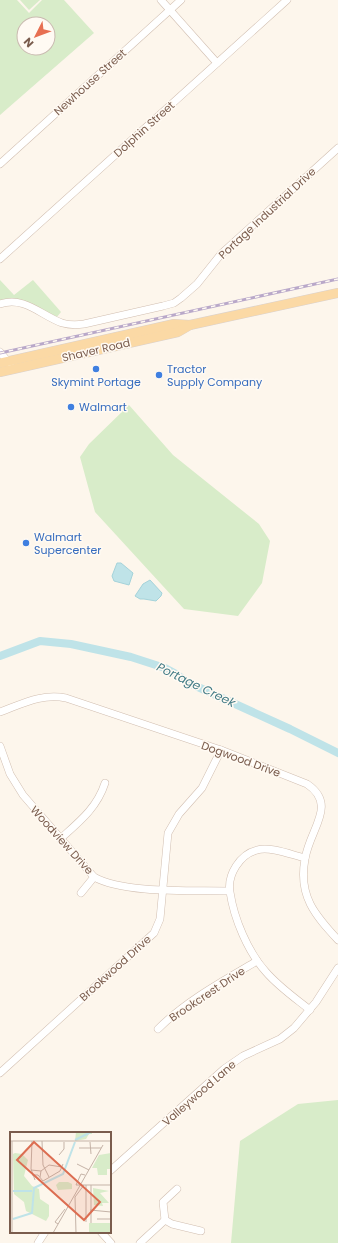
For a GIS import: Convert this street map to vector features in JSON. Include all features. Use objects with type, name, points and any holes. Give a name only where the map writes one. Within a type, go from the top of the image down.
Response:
[{"type":"main road","name":"Shaver Road","points":[[4,362],[174,324],[190,325],[338,293]]},
{"type":"main road","name":"Shaver Road","points":[[0,372],[178,332],[190,325]]},
{"type":"street","points":[[161,0],[217,64]]},
{"type":"street","name":"Newhouse Street","points":[[0,164],[181,0]]},
{"type":"street","name":"Dolphin Street","points":[[0,259],[287,0]]},
{"type":"street","name":"Portage Industrial Drive","points":[[0,304],[17,302],[23,303],[55,320],[70,325],[84,324],[174,303],[197,284],[221,254],[338,148]]},
{"type":"street","points":[[0,352],[4,362],[14,369]]},
{"type":"street","name":"Dogwood Drive","points":[[0,712],[37,698],[55,696],[66,698],[221,750],[320,790],[328,801],[328,812],[311,840],[305,858],[304,879],[309,904],[318,918],[338,940]]},
{"type":"street","name":"Woodview Drive","points":[[0,746],[10,774],[23,795],[94,877],[102,882],[117,885],[164,890],[229,891]]},
{"type":"street","name":"Brookwood Drive","points":[[0,1073],[150,938],[158,927],[164,890],[165,856],[168,833],[179,814],[202,788],[221,750]]},
{"type":"street","points":[[60,839],[91,810],[101,795],[105,783]]},
{"type":"street","points":[[305,858],[273,850],[257,850],[236,864],[232,872],[229,891],[242,933],[257,961],[278,985],[310,1010]]},
{"type":"street","points":[[81,893],[94,877]]},
{"type":"street","name":"Brookcrest Drive","points":[[158,1028],[194,999],[257,961]]},
{"type":"street","name":"Valleywood Lane","points":[[111,1170],[224,1069],[243,1056],[280,1039],[294,1028],[310,1010],[338,968]]},
{"type":"street","points":[[165,1220],[163,1202],[177,1189]]},
{"type":"street","points":[[165,1220],[172,1224],[201,1230]]},
{"type":"street","points":[[140,1243],[165,1220]]},
{"type":"street","points":[[38,1243],[44,1233]]},
{"type":"street","points":[[102,1233],[111,1243]]},
{"type":"green space","points":[[0,0],[17,0],[29,13],[42,0],[64,0],[94,33],[0,115]]},
{"type":"green space","points":[[20,0],[40,0],[29,10]]},
{"type":"green space","points":[[0,280],[14,295],[33,280],[61,312],[56,318],[26,302],[0,302]]},
{"type":"green space","points":[[129,405],[173,455],[259,524],[270,541],[262,583],[238,616],[184,609],[95,512],[80,457],[89,444]]},
{"type":"green space","points":[[338,1100],[338,1243],[231,1243],[240,1141],[298,1104]]},
{"type":"water","points":[[117,563],[121,563],[133,573],[129,585],[114,581],[112,576]]},
{"type":"water","points":[[150,580],[162,593],[161,596],[156,601],[140,599],[135,596],[143,584]]},
{"type":"waterway","name":"Portage Creek","points":[[0,656],[40,641],[71,644],[131,657],[165,668],[187,682],[290,729],[338,753]]},
{"type":"railway","points":[[0,353],[338,279]]},
{"type":"place","name":"Skymint Portage","points":[[96,369]]},
{"type":"place","name":"Tractor Supply Company","points":[[159,375]]},
{"type":"place","name":"Walmart","points":[[71,407]]},
{"type":"place","name":"Walmart Supercenter","points":[[26,543]]}]
